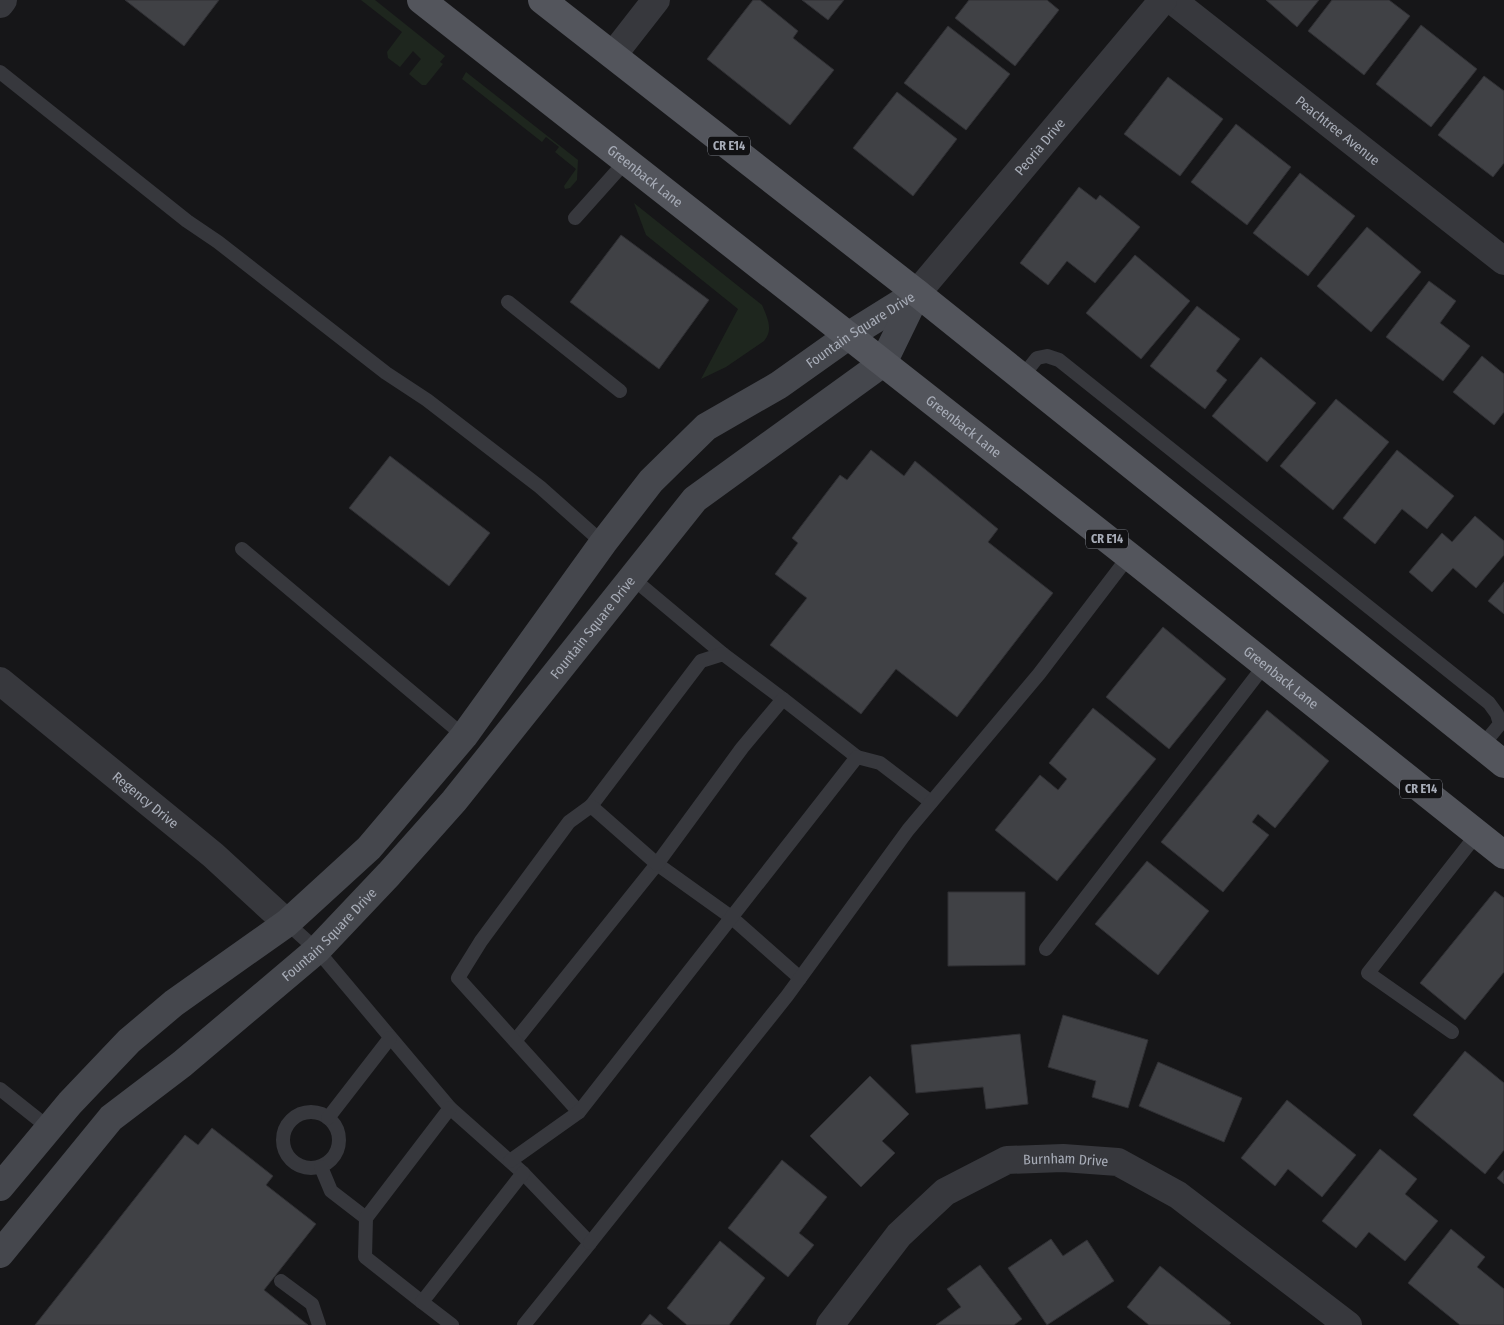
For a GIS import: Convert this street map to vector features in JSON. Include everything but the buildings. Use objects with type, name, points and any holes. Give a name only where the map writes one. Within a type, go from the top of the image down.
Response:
[{"type":"main road","name":"Greenback Lane","points":[[421,0],[1129,556],[1264,666],[1491,833],[1504,855]]},
{"type":"main road","name":"CR E14","points":[[542,0],[917,293],[1504,764]]},
{"type":"street","points":[[0,4],[3,0]]},
{"type":"street","points":[[613,55],[656,0]]},
{"type":"street","name":"Peoria Drive","points":[[917,293],[1163,0]]},
{"type":"street","name":"Peachtree Avenue","points":[[1172,0],[1504,261]]},
{"type":"street","name":"Fountain Square Drive","points":[[0,1186],[48,1128],[129,1041],[174,1003],[287,922],[369,848],[464,736],[603,543],[651,481],[706,427],[779,385],[848,336],[917,293]]},
{"type":"street","name":"Fountain Square Drive","points":[[0,1254],[111,1118],[182,1064],[317,950],[454,801],[695,499],[883,363],[917,293]]},
{"type":"street","name":"Regency Drive","points":[[0,681],[213,855],[287,922]]},
{"type":"street","name":"Burnham Drive","points":[[830,1325],[899,1235],[945,1192],[1007,1160],[1063,1158],[1118,1162],[1178,1195],[1348,1325]]},
{"type":"lane","points":[[0,72],[188,221],[218,242],[386,374],[427,400],[540,488],[603,543]]},
{"type":"lane","points":[[575,218],[626,161]]},
{"type":"lane","points":[[508,302],[620,391]]},
{"type":"lane","points":[[1022,377],[1037,358],[1048,356],[1059,360],[1489,703],[1497,714],[1500,724],[1482,746]]},
{"type":"lane","points":[[242,549],[464,736]]},
{"type":"lane","points":[[524,1325],[800,978],[908,830],[1039,674],[1129,556]]},
{"type":"lane","points":[[631,577],[724,654],[857,757],[880,763],[932,802]]},
{"type":"lane","points":[[579,1112],[458,978],[481,941],[569,822],[591,806],[701,661],[724,654]]},
{"type":"lane","points":[[1046,949],[1264,666]]},
{"type":"lane","points":[[515,1040],[657,864],[742,748],[783,699]]},
{"type":"lane","points":[[510,1161],[579,1112],[857,757]]},
{"type":"lane","points":[[591,806],[657,864],[731,918],[800,978]]},
{"type":"lane","points":[[1452,1032],[1368,973],[1491,833]]},
{"type":"lane","points":[[287,922],[317,950],[450,1108],[523,1173],[590,1243]]},
{"type":"lane","points":[[328,1118],[390,1038]]},
{"type":"lane","points":[[0,1089],[48,1128]]},
{"type":"lane","points":[[450,1108],[366,1218],[365,1257],[452,1325]]},
{"type":"lane","points":[[319,1114],[328,1118],[338,1132],[339,1140],[335,1156],[321,1166],[312,1168],[294,1162],[284,1147],[283,1137],[292,1120],[300,1115],[319,1114]]},
{"type":"lane","points":[[321,1166],[331,1190],[366,1218]]},
{"type":"lane","points":[[422,1302],[523,1173]]},
{"type":"lane","points":[[281,1281],[312,1304],[319,1325]]},
{"type":"shaded area","points":[[361,0],[375,0],[445,56],[440,62],[443,64],[426,85],[422,85],[409,74],[421,59],[413,51],[400,67],[388,58],[387,52],[402,32]]},
{"type":"shaded area","points":[[466,72],[578,160],[577,180],[570,188],[565,189],[564,186],[576,169],[555,152],[559,147],[546,137],[542,142],[462,79]]},
{"type":"shaded area","points":[[634,203],[762,305],[769,328],[764,341],[726,367],[701,379],[738,309],[646,235]]}]
